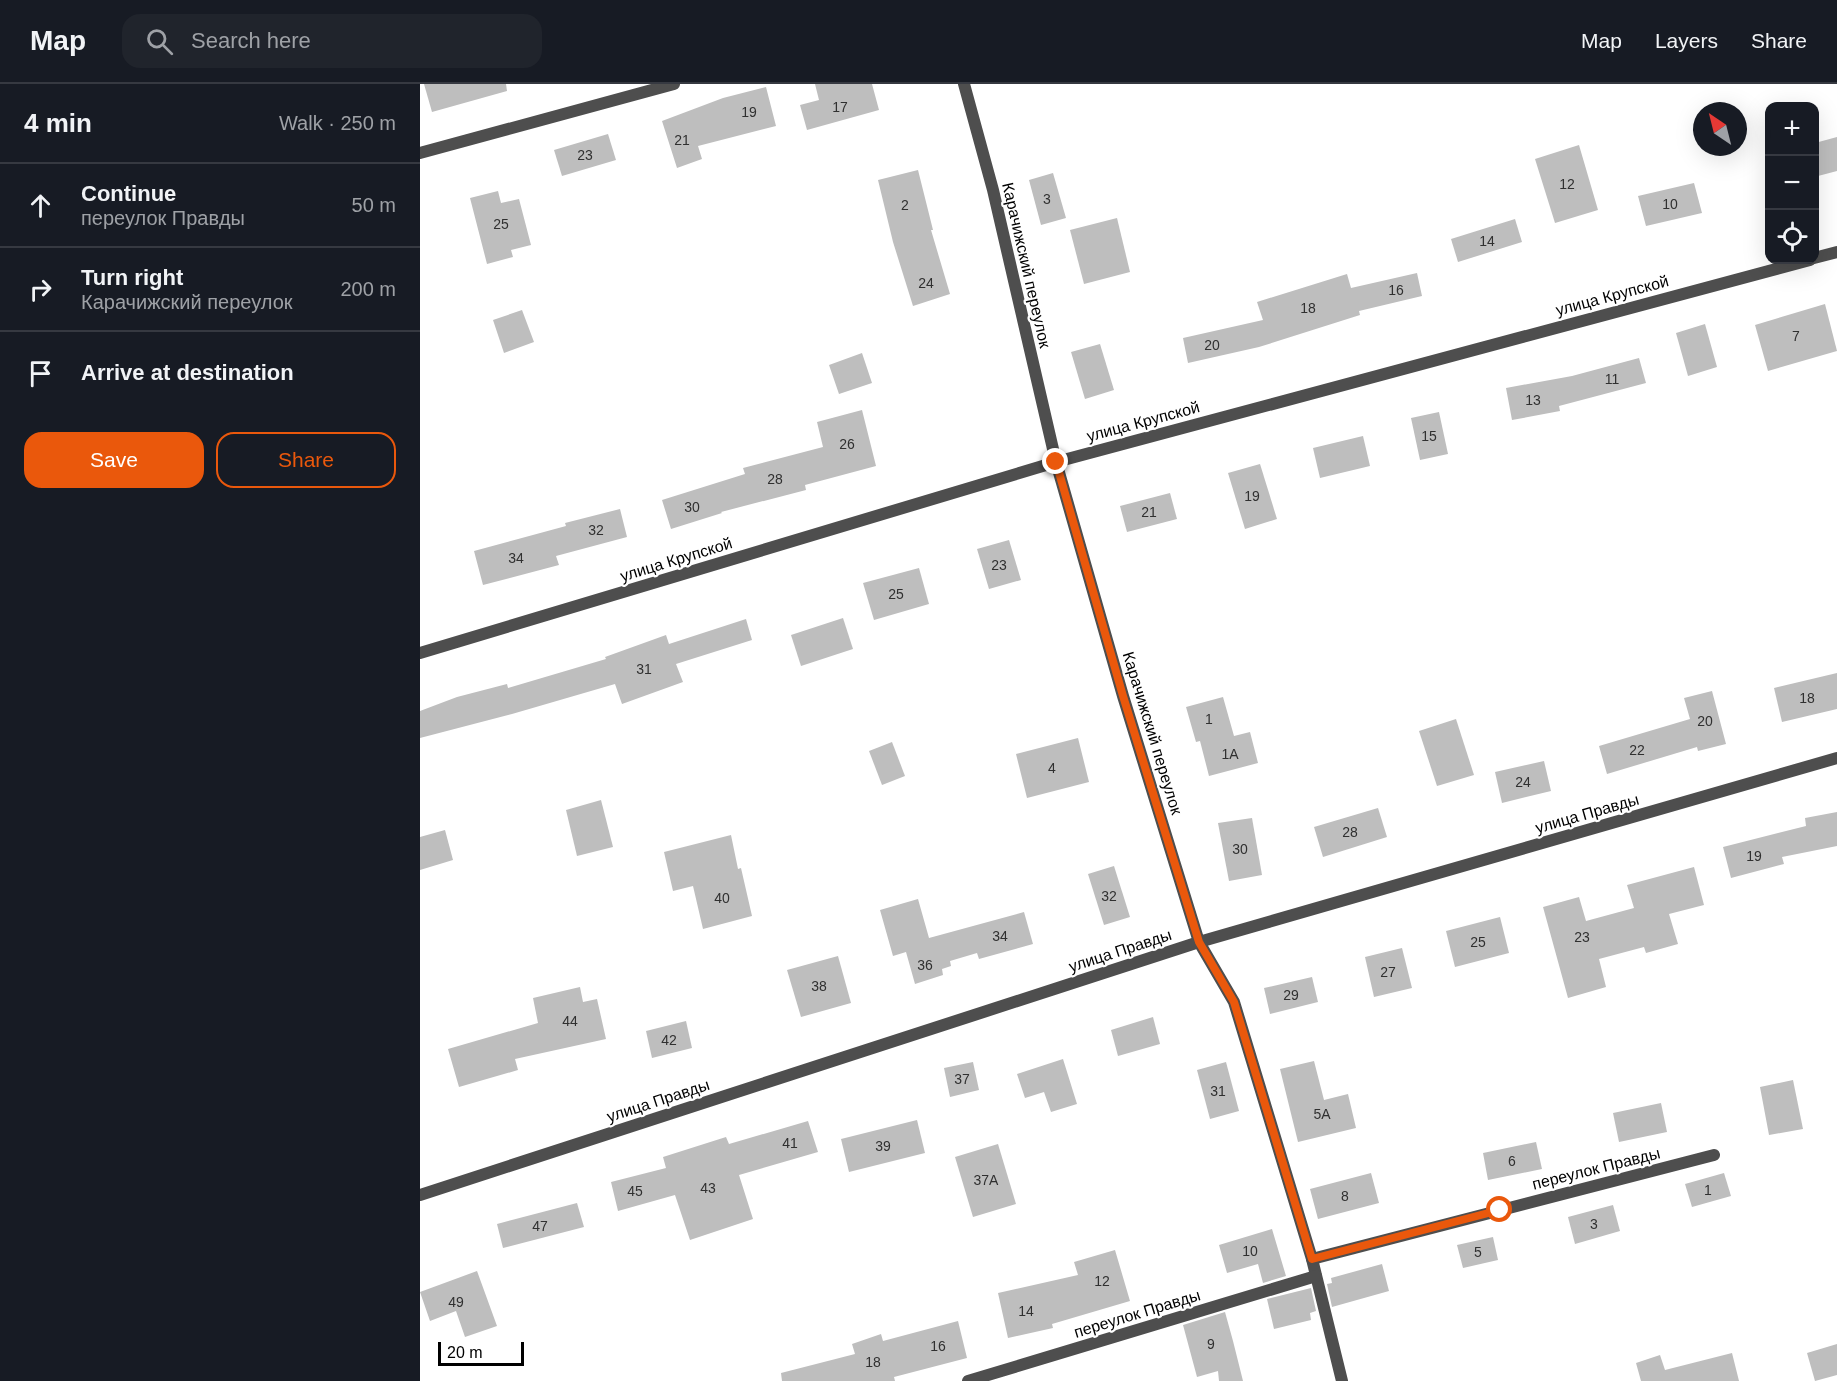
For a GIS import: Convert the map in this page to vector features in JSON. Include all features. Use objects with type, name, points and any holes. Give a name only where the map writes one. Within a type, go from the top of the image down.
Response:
[{"type":"street","points":[[420,153],[674,84]]},
{"type":"street","name":"Карачижский переулок","points":[[964,84],[993,190],[1056,462],[1123,696],[1199,942],[1234,1002],[1312,1259],[1342,1381]]},
{"type":"street","points":[[1819,257],[1837,252]]},
{"type":"street","name":"улица Крупской","points":[[420,653],[1056,462],[1795,264]]},
{"type":"street","name":"улица Правды","points":[[420,1195],[1199,942],[1837,758]]},
{"type":"street","name":"переулок Правды","points":[[1312,1259],[1714,1155]]},
{"type":"street","name":"переулок Правды","points":[[968,1381],[1316,1276]]},
{"type":"building","points":[[424,84],[506,84],[507,91],[432,112]]},
{"type":"building","points":[[815,84],[872,84],[879,110],[807,130],[800,105],[819,100]]},
{"type":"building","points":[[766,87],[776,126],[698,146],[702,159],[677,168],[662,121],[723,98]]},
{"type":"building","points":[[608,134],[616,160],[562,176],[554,150]]},
{"type":"building","points":[[1837,137],[1837,171],[1819,176],[1819,142]]},
{"type":"building","points":[[1579,145],[1598,210],[1555,223],[1535,159]]},
{"type":"building","points":[[918,170],[933,230],[931,230],[950,294],[913,306],[893,242],[878,180]]},
{"type":"building","points":[[1053,173],[1066,218],[1041,225],[1029,180]]},
{"type":"building","points":[[1694,183],[1702,213],[1646,226],[1638,196]]},
{"type":"building","points":[[498,191],[501,203],[519,199],[531,245],[511,250],[513,257],[487,264],[470,198]]},
{"type":"building","points":[[1117,218],[1130,272],[1084,284],[1070,230]]},
{"type":"building","points":[[1515,219],[1522,242],[1458,262],[1451,239]]},
{"type":"building","points":[[1417,273],[1422,296],[1359,311],[1360,315],[1259,347],[1188,363],[1183,338],[1263,320],[1257,302],[1347,274],[1351,288]]},
{"type":"building","points":[[1825,304],[1837,351],[1768,371],[1755,325]]},
{"type":"building","points":[[522,310],[534,342],[504,353],[493,320]]},
{"type":"building","points":[[1705,324],[1717,367],[1688,376],[1676,333]]},
{"type":"building","points":[[1100,344],[1114,390],[1085,399],[1071,352]]},
{"type":"building","points":[[862,353],[872,383],[839,394],[829,365]]},
{"type":"building","points":[[1639,358],[1646,383],[1559,406],[1560,411],[1512,420],[1506,388],[1572,376]]},
{"type":"building","points":[[862,410],[876,466],[805,485],[806,490],[721,512],[671,529],[662,500],[745,474],[743,468],[823,447],[817,422]]},
{"type":"building","points":[[1439,412],[1448,454],[1420,460],[1411,418]]},
{"type":"building","points":[[1363,436],[1370,466],[1320,478],[1313,448]]},
{"type":"building","points":[[1260,464],[1277,519],[1245,529],[1228,473]]},
{"type":"building","points":[[1170,493],[1177,519],[1127,532],[1120,506]]},
{"type":"building","points":[[620,509],[627,537],[556,556],[559,565],[483,585],[474,551]]},
{"type":"building","points":[[1009,540],[1021,580],[989,589],[977,549]]},
{"type":"building","points":[[919,568],[929,604],[874,620],[863,583]]},
{"type":"building","points":[[843,618],[853,649],[801,666],[791,635]]},
{"type":"building","points":[[746,619],[752,640],[676,664],[683,682],[622,704],[615,684],[420,738],[420,711],[457,697],[507,684],[508,688],[606,659],[605,657],[666,635],[669,644]]},
{"type":"building","points":[[1837,673],[1837,709],[1782,722],[1774,688]]},
{"type":"building","points":[[1712,691],[1726,744],[1698,751],[1697,747],[1607,774],[1599,746],[1690,719],[1684,698]]},
{"type":"building","points":[[1223,697],[1234,736],[1250,732],[1258,763],[1209,776],[1200,741],[1196,742],[1186,707]]},
{"type":"building","points":[[1456,719],[1474,775],[1437,786],[1419,731]]},
{"type":"building","points":[[1078,738],[1089,782],[1027,798],[1016,754]]},
{"type":"building","points":[[892,742],[905,776],[882,785],[869,751]]},
{"type":"building","points":[[1544,761],[1551,791],[1502,803],[1495,772]]},
{"type":"building","points":[[601,800],[613,847],[577,856],[566,810]]},
{"type":"building","points":[[1378,808],[1387,837],[1323,857],[1314,827]]},
{"type":"building","points":[[1837,812],[1837,846],[1782,857],[1784,864],[1731,878],[1723,847],[1806,826],[1805,818]]},
{"type":"building","points":[[1252,818],[1262,875],[1229,881],[1218,823]]},
{"type":"building","points":[[445,830],[453,860],[420,870],[420,837]]},
{"type":"building","points":[[731,835],[752,916],[703,929],[693,886],[673,891],[664,852]]},
{"type":"building","points":[[1114,866],[1130,917],[1104,925],[1088,874]]},
{"type":"building","points":[[1694,867],[1704,905],[1669,914],[1678,944],[1646,953],[1644,947],[1599,959],[1606,987],[1568,998],[1543,907],[1579,897],[1586,921],[1634,908],[1627,885]]},
{"type":"building","points":[[918,899],[929,938],[1024,912],[1033,944],[979,959],[977,953],[950,961],[951,966],[942,969],[943,975],[915,984],[906,952],[893,956],[880,910]]},
{"type":"building","points":[[1500,917],[1509,953],[1455,967],[1446,931]]},
{"type":"building","points":[[1402,948],[1412,988],[1374,997],[1365,957]]},
{"type":"building","points":[[838,956],[851,1003],[801,1017],[787,970]]},
{"type":"building","points":[[1312,977],[1318,1002],[1270,1014],[1264,988]]},
{"type":"building","points":[[580,987],[583,1002],[597,999],[606,1039],[515,1059],[518,1070],[459,1087],[448,1049],[538,1023],[533,998]]},
{"type":"building","points":[[1153,1017],[1160,1044],[1118,1056],[1111,1030]]},
{"type":"building","points":[[686,1021],[692,1048],[652,1058],[646,1031]]},
{"type":"building","points":[[1063,1059],[1077,1104],[1051,1112],[1044,1092],[1025,1098],[1017,1074]]},
{"type":"building","points":[[1314,1061],[1324,1100],[1348,1094],[1356,1128],[1298,1142],[1280,1069]]},
{"type":"building","points":[[973,1062],[979,1090],[950,1097],[944,1068]]},
{"type":"building","points":[[1226,1062],[1239,1111],[1210,1119],[1197,1070]]},
{"type":"building","points":[[1793,1080],[1803,1129],[1769,1135],[1760,1087]]},
{"type":"building","points":[[1661,1103],[1667,1132],[1619,1142],[1613,1113]]},
{"type":"building","points":[[917,1120],[925,1153],[849,1172],[841,1139]]},
{"type":"building","points":[[808,1121],[818,1152],[739,1175],[753,1219],[690,1240],[675,1195],[618,1211],[611,1182],[666,1168],[663,1157],[726,1137],[729,1144]]},
{"type":"building","points":[[1536,1142],[1542,1169],[1488,1180],[1483,1153]]},
{"type":"building","points":[[998,1144],[1016,1204],[973,1217],[955,1157]]},
{"type":"building","points":[[1371,1173],[1379,1203],[1318,1219],[1310,1189]]},
{"type":"building","points":[[1724,1173],[1731,1196],[1692,1207],[1685,1184]]},
{"type":"building","points":[[577,1203],[584,1227],[503,1248],[497,1224]]},
{"type":"building","points":[[1613,1205],[1620,1231],[1575,1244],[1568,1217]]},
{"type":"building","points":[[1272,1229],[1286,1276],[1263,1283],[1258,1264],[1227,1273],[1219,1245]]},
{"type":"building","points":[[1493,1237],[1498,1260],[1463,1268],[1457,1245]]},
{"type":"building","points":[[1115,1250],[1130,1301],[1052,1324],[1053,1328],[1008,1338],[998,1293],[1078,1275],[1074,1262]]},
{"type":"building","points":[[1382,1264],[1389,1291],[1332,1307],[1327,1284],[1332,1283],[1331,1278]]},
{"type":"building","points":[[477,1271],[497,1326],[465,1337],[456,1311],[430,1321],[420,1292]]},
{"type":"building","points":[[1311,1288],[1316,1311],[1310,1313],[1311,1320],[1274,1329],[1267,1299]]},
{"type":"building","points":[[1225,1312],[1243,1381],[1219,1381],[1218,1371],[1197,1377],[1183,1325]]},
{"type":"building","points":[[958,1321],[967,1358],[894,1377],[895,1381],[782,1381],[781,1373],[855,1354],[852,1344],[881,1334],[883,1341]]},
{"type":"building","points":[[1837,1344],[1837,1375],[1815,1381],[1807,1353]]},
{"type":"building","points":[[1732,1353],[1739,1381],[1641,1381],[1636,1363],[1660,1355],[1665,1370]]},
{"type":"route","points":[[1056,462],[1123,696],[1199,942],[1234,1002],[1312,1259],[1500,1210]]}]
